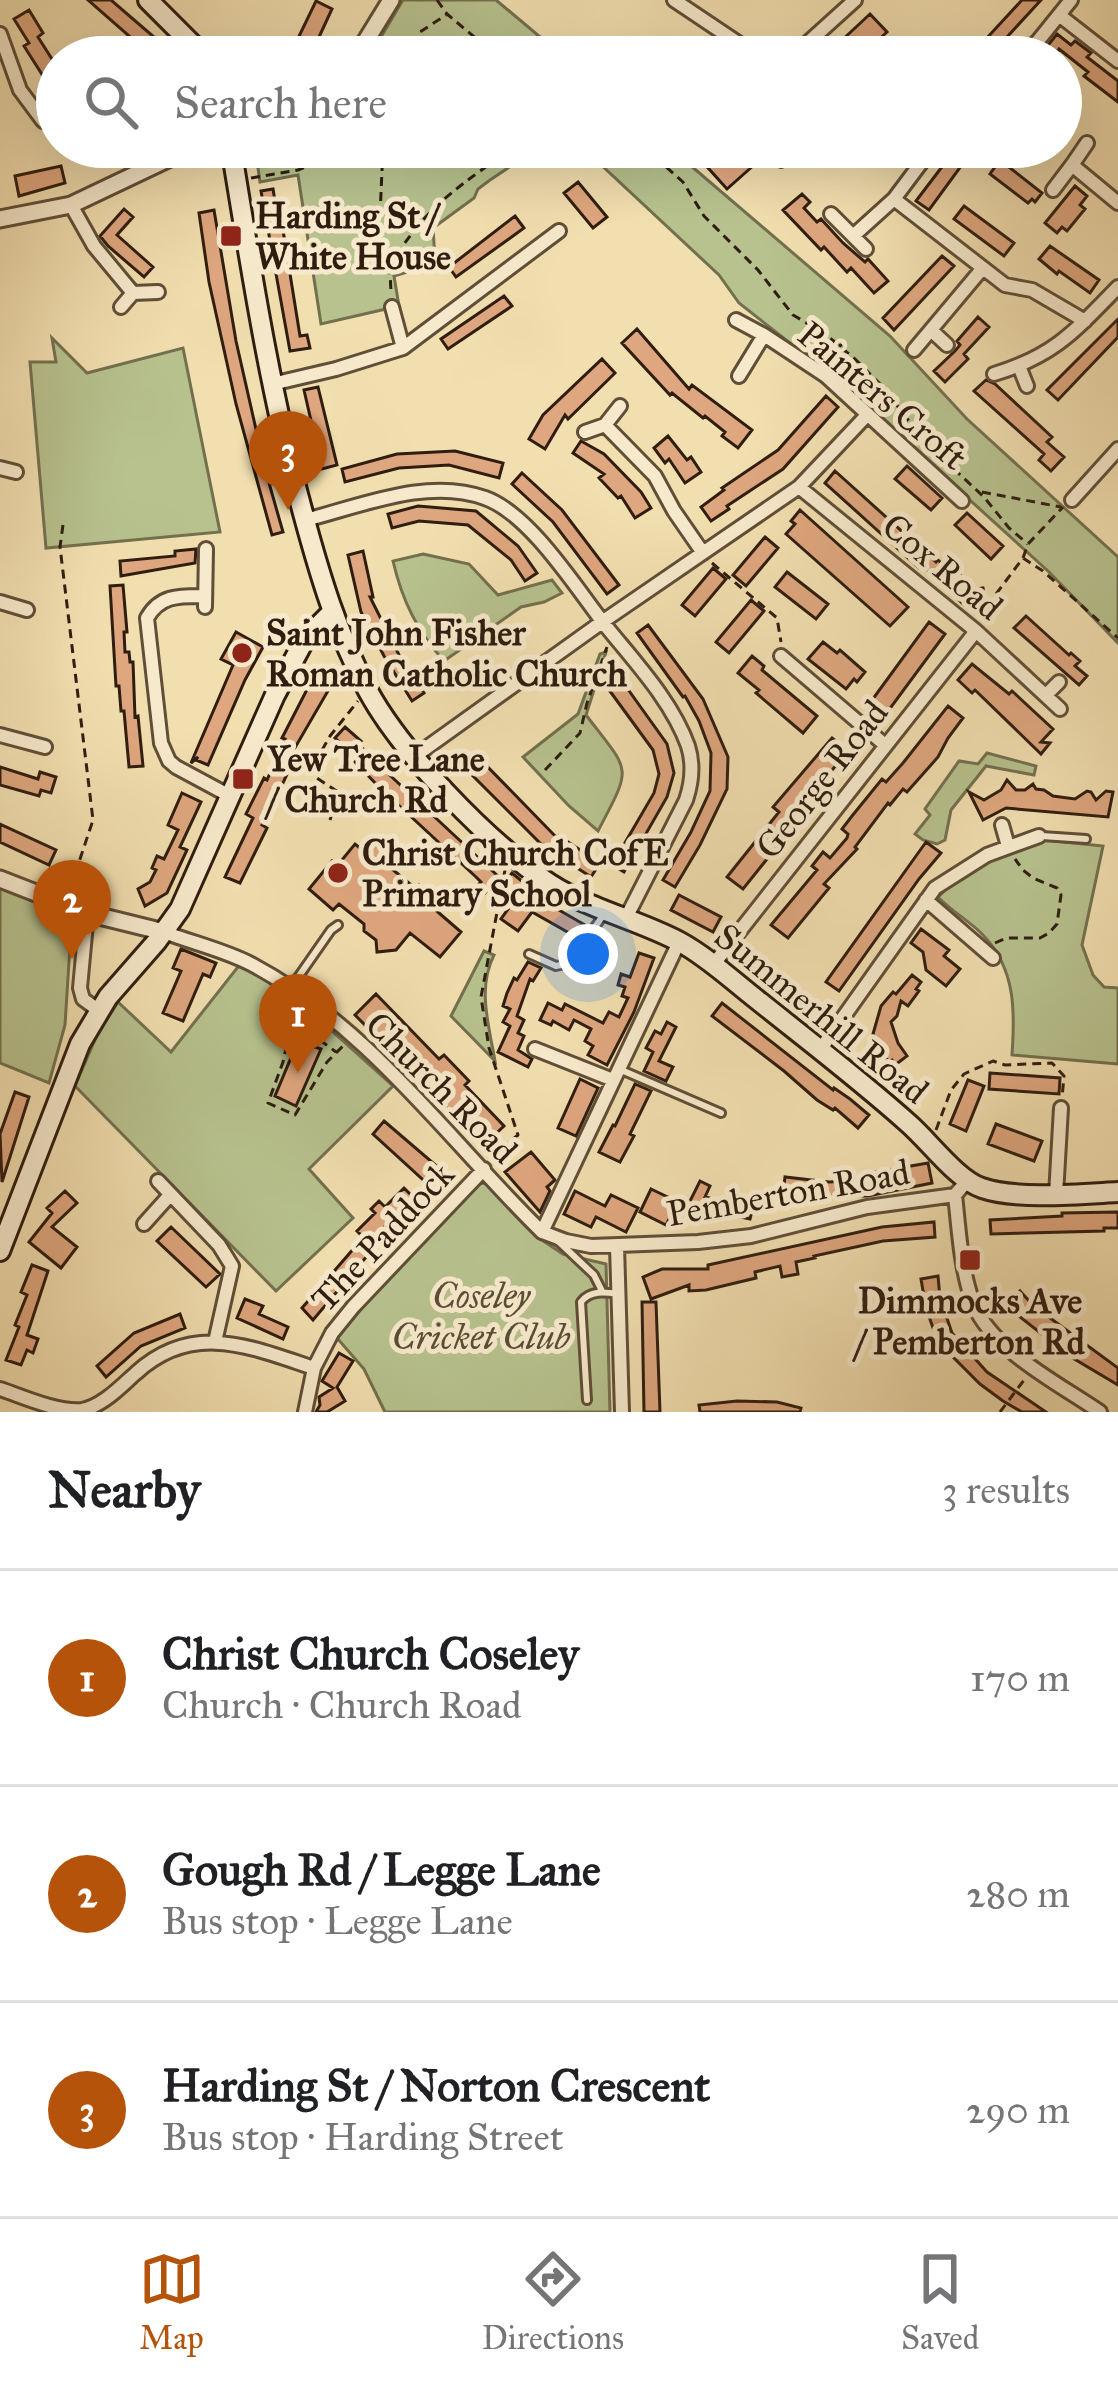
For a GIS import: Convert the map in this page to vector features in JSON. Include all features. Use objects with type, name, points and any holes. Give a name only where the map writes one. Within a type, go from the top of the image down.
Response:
[{"type":"main road","points":[[148,0],[184,36]]},
{"type":"main road","name":"Summerhill Road","points":[[235,168],[272,384],[331,613],[369,693],[398,736],[460,805],[542,879],[615,916],[679,941],[713,965],[931,1143],[961,1188]]},
{"type":"main road","points":[[0,1251],[69,1068],[98,1010],[180,909],[262,722],[305,640],[331,613]]},
{"type":"main road","points":[[961,1188],[1056,1195],[1118,1192]]},
{"type":"street","points":[[369,36],[391,0]]},
{"type":"street","points":[[674,0],[728,36]]},
{"type":"street","points":[[815,36],[855,0]]},
{"type":"street","points":[[1042,36],[1070,0]]},
{"type":"street","points":[[1059,15],[1118,61]]},
{"type":"street","points":[[0,34],[20,89],[36,111]]},
{"type":"street","points":[[1082,150],[1087,143]]},
{"type":"street","points":[[0,219],[71,206],[150,168]]},
{"type":"street","points":[[853,236],[894,199],[917,168]]},
{"type":"street","points":[[1053,190],[1070,168]]},
{"type":"street","points":[[1076,168],[1118,203]]},
{"type":"street","points":[[894,199],[1005,285],[1032,290],[1085,321]]},
{"type":"street","points":[[71,206],[94,246],[134,293]]},
{"type":"street","points":[[831,214],[866,249]]},
{"type":"street","points":[[272,384],[403,348],[559,231]]},
{"type":"street","points":[[914,350],[982,269]]},
{"type":"street","points":[[994,374],[1047,352],[1118,287]]},
{"type":"street","points":[[121,307],[134,293],[158,292]]},
{"type":"street","points":[[392,307],[403,348]]},
{"type":"street","name":"Painters Croft","points":[[736,320],[826,376],[962,501]]},
{"type":"street","points":[[932,331],[947,345]]},
{"type":"street","name":"Painters Croft","points":[[739,376],[764,335]]},
{"type":"street","points":[[1019,366],[1027,386]]},
{"type":"street","points":[[585,432],[604,425],[620,406]]},
{"type":"street","points":[[415,756],[800,487],[868,414]]},
{"type":"street","points":[[604,425],[655,476],[703,553]]},
{"type":"street","points":[[1067,503],[1118,449]]},
{"type":"street","name":"Cox Road","points":[[800,487],[976,631],[1060,709]]},
{"type":"street","points":[[305,520],[415,492],[449,491],[485,498],[524,526],[564,571],[675,721],[689,751],[692,783],[615,916]]},
{"type":"street","points":[[206,549],[204,602],[165,599],[147,618],[161,742],[176,767],[230,796]]},
{"type":"street","points":[[9,622],[13,606]]},
{"type":"street","name":"George Road","points":[[713,965],[976,631]]},
{"type":"street","points":[[782,656],[885,745]]},
{"type":"street","points":[[1046,694],[1060,682]]},
{"type":"street","points":[[0,735],[37,749]]},
{"type":"street","points":[[1002,825],[1008,846]]},
{"type":"street","points":[[820,1050],[935,888],[987,855],[1039,836]]},
{"type":"street","points":[[0,879],[87,913],[164,932]]},
{"type":"street","points":[[926,900],[988,954]]},
{"type":"street","points":[[87,913],[80,988],[83,999],[98,1010]]},
{"type":"street","name":"Church Road","points":[[164,932],[230,953],[316,1005],[410,1089],[548,1234]]},
{"type":"street","points":[[548,1234],[679,941]]},
{"type":"street","points":[[544,1048],[616,1074]]},
{"type":"street","points":[[1056,1195],[1061,1108]]},
{"type":"street","name":"The Paddock","points":[[305,1412],[314,1368],[332,1333],[484,1169]]},
{"type":"street","points":[[158,1181],[228,1255],[232,1266],[215,1342]]},
{"type":"street","points":[[961,1188],[963,1254],[974,1305],[982,1319],[1008,1349],[1100,1412]]},
{"type":"street","name":"Pemberton Road","points":[[548,1234],[590,1246],[698,1242],[751,1236],[961,1188]]},
{"type":"street","points":[[144,1224],[170,1195]]},
{"type":"street","points":[[617,1246],[622,1412]]},
{"type":"street","points":[[0,1389],[61,1409],[83,1410],[102,1401],[159,1355],[215,1342],[251,1347],[314,1368]]},
{"type":"lane","points":[[1039,836],[1086,839]]},
{"type":"lane","points":[[529,954],[556,966],[570,963],[615,916]]},
{"type":"lane","points":[[287,987],[338,925]]},
{"type":"lane","points":[[616,1074],[721,1112]]},
{"type":"lane","points":[[548,1234],[594,1275],[602,1292]]},
{"type":"lane","points":[[587,1400],[581,1302],[602,1292],[618,1294]]},
{"type":"path","points":[[437,0],[473,36]]},
{"type":"path","points":[[417,36],[447,14]]},
{"type":"path","points":[[237,181],[303,168]]},
{"type":"path","points":[[382,168],[379,239],[392,307]]},
{"type":"path","points":[[388,268],[427,214],[485,168]]},
{"type":"path","points":[[667,168],[793,315],[856,360],[924,441],[1028,544]]},
{"type":"path","points":[[976,490],[1067,503]]},
{"type":"path","points":[[976,631],[976,620],[1023,558],[1028,544],[1067,503]]},
{"type":"path","points":[[62,526],[60,547],[93,820],[62,904]]},
{"type":"path","points":[[703,553],[778,618],[782,656]]},
{"type":"path","points":[[1023,558],[1118,638]]},
{"type":"path","points":[[545,770],[580,734],[604,650],[615,637]]},
{"type":"path","points":[[331,820],[338,792],[309,773],[353,705],[369,693]]},
{"type":"path","points":[[988,954],[1006,938],[1040,938],[1057,924],[1061,895],[1057,888],[1023,870],[1008,846]]},
{"type":"path","points":[[484,1169],[486,1161],[518,1135],[492,1061],[481,997],[502,876],[514,856]]},
{"type":"path","points":[[287,987],[290,1030],[268,1103],[295,1115],[327,1062],[351,1037]]},
{"type":"path","points":[[290,1030],[313,1035],[336,1052]]},
{"type":"path","points":[[931,1143],[952,1090],[964,1073],[994,1061],[1005,1065],[1052,1063],[1064,1076],[1061,1108]]},
{"type":"path","points":[[1000,1412],[1034,1366]]},
{"type":"green space","points":[[403,0],[496,0],[539,36],[382,36]]},
{"type":"green space","points":[[258,168],[508,168],[433,228],[435,259],[431,265],[394,276],[399,306],[321,324],[298,175],[260,182]]},
{"type":"green space","points":[[604,168],[694,168],[890,336],[967,419],[1118,557],[1118,643],[1048,571],[841,383],[739,303],[719,275]]},
{"type":"green space","points":[[52,338],[87,373],[183,348],[220,532],[46,548],[30,362],[56,362]]},
{"type":"green space","points":[[423,554],[469,564],[498,595],[552,580],[562,593],[521,607],[444,661],[412,614],[393,561]]},
{"type":"green space","points":[[606,652],[586,715],[622,770],[617,793],[598,831],[523,757],[578,714],[600,654]]},
{"type":"green space","points":[[987,753],[1036,766],[1034,775],[986,766],[951,810],[945,840],[937,844],[915,834],[930,815],[925,809],[959,761],[978,764]]},
{"type":"green space","points":[[1045,840],[1103,846],[1082,945],[1093,975],[1104,987],[1118,988],[1118,1064],[1012,1055],[1013,1007],[1002,962],[983,935],[938,897],[974,869]]},
{"type":"green space","points":[[0,888],[72,914],[65,1025],[49,1083],[0,1063]]},
{"type":"green space","points":[[484,951],[494,955],[485,994],[495,1061],[451,1016]]},
{"type":"green space","points":[[241,963],[312,1013],[393,1086],[309,1169],[353,1218],[276,1291],[75,1086],[97,1035],[118,1002],[171,1052]]},
{"type":"green space","name":"Coseley Cricket Club","points":[[487,1183],[536,1236],[563,1254],[606,1264],[610,1412],[385,1412],[364,1369],[337,1338],[401,1261],[476,1184]]},
{"type":"building","points":[[88,0],[111,0],[153,36],[129,36]]},
{"type":"building","points":[[1022,0],[1041,0],[1008,36],[989,36]]},
{"type":"building","points":[[316,1],[332,9],[319,36],[299,36]]},
{"type":"building","points":[[29,10],[43,33],[36,36],[36,65],[24,46],[29,43],[14,19]]},
{"type":"building","points":[[870,14],[887,32],[883,36],[846,36]]},
{"type":"building","points":[[1082,46],[1091,53],[1087,57],[1118,81],[1118,102],[1084,76],[1088,72],[1082,67]]},
{"type":"building","points":[[61,168],[65,183],[19,196],[15,176]]},
{"type":"building","points":[[708,168],[751,168],[727,189]]},
{"type":"building","points":[[941,168],[960,168],[929,210],[916,201]]},
{"type":"building","points":[[994,168],[1010,168],[1042,193],[1028,203],[990,174]]},
{"type":"building","points":[[578,182],[607,217],[593,228],[564,193]]},
{"type":"building","points":[[1075,186],[1087,196],[1080,205],[1085,209],[1067,231],[1062,227],[1057,233],[1045,223]]},
{"type":"building","points":[[273,189],[300,336],[307,335],[310,348],[290,351],[261,191]]},
{"type":"building","points":[[802,194],[810,202],[804,208],[817,222],[821,219],[888,281],[874,293],[851,268],[847,272],[824,247],[821,250],[783,210]]},
{"type":"building","points":[[964,206],[1014,243],[1004,256],[954,219]]},
{"type":"building","points":[[124,209],[133,217],[117,235],[153,267],[144,277],[100,236]]},
{"type":"building","points":[[214,210],[236,341],[283,532],[272,535],[209,282],[199,213]]},
{"type":"building","points":[[515,216],[524,228],[456,277],[449,267]]},
{"type":"building","points":[[1050,246],[1099,280],[1090,293],[1039,259]]},
{"type":"building","points":[[942,256],[954,266],[894,330],[883,318]]},
{"type":"building","points":[[504,296],[512,306],[448,349],[441,339]]},
{"type":"building","points":[[978,317],[989,327],[945,382],[934,371],[960,345],[957,341]]},
{"type":"building","points":[[1118,319],[1118,337],[1058,400],[1047,390]]},
{"type":"building","points":[[637,329],[689,389],[692,385],[752,430],[738,448],[705,416],[670,395],[622,343]]},
{"type":"building","points":[[602,359],[615,373],[568,419],[565,415],[545,449],[529,439],[543,415]]},
{"type":"building","points":[[986,380],[1052,437],[1047,442],[1064,457],[1051,471],[1039,460],[1044,454],[974,391]]},
{"type":"building","points":[[318,387],[337,465],[322,469],[304,390]]},
{"type":"building","points":[[826,396],[838,407],[783,469],[711,521],[701,507],[778,450]]},
{"type":"building","points":[[668,436],[701,472],[685,483],[669,459],[665,463],[654,448]]},
{"type":"building","points":[[581,441],[604,454],[651,508],[635,518],[621,496],[599,478],[604,474],[573,453]]},
{"type":"building","points":[[455,451],[503,463],[499,478],[449,465],[399,468],[345,482],[342,469],[397,454]]},
{"type":"building","points":[[907,466],[942,498],[931,510],[895,479]]},
{"type":"building","points":[[835,471],[936,562],[953,569],[976,589],[983,588],[985,598],[964,605],[922,565],[919,568],[825,483]]},
{"type":"building","points":[[522,473],[562,510],[619,585],[607,594],[553,522],[512,484]]},
{"type":"building","points":[[418,506],[476,511],[518,546],[537,573],[525,581],[511,560],[468,525],[419,521],[392,528],[388,514]]},
{"type":"building","points":[[800,510],[908,607],[890,626],[786,534]]},
{"type":"building","points":[[967,513],[1003,546],[991,559],[955,525]]},
{"type":"building","points":[[765,537],[778,548],[746,586],[733,575]]},
{"type":"building","points":[[196,549],[195,563],[121,576],[120,561],[175,556],[175,551]]},
{"type":"building","points":[[363,551],[370,597],[424,693],[412,701],[361,612],[348,555]]},
{"type":"building","points":[[713,568],[726,579],[695,616],[682,605]]},
{"type":"building","points":[[787,572],[828,604],[816,619],[775,587]]},
{"type":"building","points":[[123,585],[125,652],[133,662],[143,766],[129,767],[124,711],[116,686],[110,586]]},
{"type":"building","points":[[751,600],[764,611],[729,653],[716,642]]},
{"type":"building","points":[[1026,616],[1080,661],[1075,666],[1087,676],[1079,685],[1014,628]]},
{"type":"building","points":[[929,622],[945,634],[883,718],[867,707]]},
{"type":"building","points":[[648,625],[703,699],[728,757],[727,789],[675,887],[663,880],[710,791],[711,753],[685,696],[637,633]]},
{"type":"building","points":[[236,632],[263,647],[208,765],[198,757],[191,763],[233,665],[221,659]]},
{"type":"building","points":[[823,642],[865,672],[857,682],[854,679],[846,689],[808,659]]},
{"type":"building","points":[[752,656],[817,716],[803,733],[738,673]]},
{"type":"building","points":[[972,664],[1009,694],[1012,691],[1053,729],[1041,742],[1050,743],[1041,754],[975,690],[972,693],[958,680]]},
{"type":"building","points":[[617,674],[667,744],[674,773],[667,797],[624,872],[612,865],[654,793],[659,774],[653,750],[604,683]]},
{"type":"building","points":[[314,676],[332,684],[293,751],[297,753],[284,788],[262,825],[267,828],[240,883],[225,877],[253,818],[246,814],[264,778],[267,780],[282,738]]},
{"type":"building","points":[[948,706],[963,718],[938,757],[907,792],[903,789],[888,803],[788,938],[771,925],[817,870],[812,866],[823,852],[830,858],[847,838],[842,829],[852,816]]},
{"type":"building","points":[[345,727],[499,877],[485,893],[477,886],[481,882],[355,762],[358,759],[335,738]]},
{"type":"building","points":[[832,738],[848,751],[786,825],[791,829],[743,889],[727,877],[779,812],[773,807]]},
{"type":"building","points":[[481,760],[558,839],[600,863],[591,877],[542,845],[469,772]]},
{"type":"building","points":[[0,767],[38,779],[40,772],[56,777],[51,793],[41,790],[39,796],[0,785]]},
{"type":"building","points":[[1007,780],[1016,790],[1033,784],[1053,796],[1075,799],[1087,791],[1096,800],[1106,791],[1113,792],[1108,817],[1006,808],[983,820],[969,792],[984,800],[1001,790]]},
{"type":"building","points":[[182,793],[201,802],[180,847],[187,850],[167,893],[145,906],[138,889],[150,882],[157,856],[164,859],[178,830],[168,825]]},
{"type":"building","points":[[0,824],[56,850],[49,865],[0,842]]},
{"type":"building","points":[[371,837],[386,850],[380,859],[429,894],[424,900],[461,932],[440,957],[410,933],[396,950],[377,952],[376,940],[364,931],[364,924],[339,904],[333,910],[309,889],[332,861],[337,866],[355,844],[361,849]]},
{"type":"building","points":[[926,842],[941,853],[839,991],[826,982]]},
{"type":"building","points":[[512,873],[538,898],[585,925],[578,938],[532,912],[518,931],[501,919],[518,895],[503,884]]},
{"type":"building","points":[[679,895],[721,917],[713,932],[671,910]]},
{"type":"building","points":[[921,929],[949,950],[944,956],[960,969],[946,986],[926,970],[923,952],[911,943]]},
{"type":"building","points":[[181,949],[216,963],[210,977],[203,974],[183,1021],[163,1013],[181,971],[173,968]]},
{"type":"building","points":[[639,953],[654,958],[607,1065],[588,1055],[593,1046],[585,1041],[591,1029],[574,1020],[569,1030],[540,1020],[548,1003],[562,1010],[565,1004],[603,1023],[609,1012],[619,1017],[628,998],[622,996],[625,987],[618,985],[621,974],[630,977]]},
{"type":"building","points":[[528,962],[541,968],[530,979],[517,1016],[524,1020],[518,1050],[532,1059],[528,1067],[498,1052],[510,1026],[503,1022],[510,1009],[503,1006],[507,993]]},
{"type":"building","points":[[912,975],[921,982],[919,991],[908,1006],[901,1001],[891,1022],[907,1056],[895,1065],[877,1047],[873,1034],[881,1006]]},
{"type":"building","points":[[376,994],[439,1059],[444,1055],[504,1126],[484,1145],[355,1015]]},
{"type":"building","points":[[722,1003],[869,1115],[858,1128],[817,1100],[712,1016]]},
{"type":"building","points":[[667,1022],[676,1027],[659,1061],[673,1067],[666,1081],[644,1071],[653,1052],[646,1048],[655,1031],[661,1034]]},
{"type":"building","points":[[298,1041],[321,1049],[296,1106],[275,1096]]},
{"type":"building","points":[[990,1073],[1060,1078],[1059,1094],[989,1089]]},
{"type":"building","points":[[580,1079],[598,1088],[576,1136],[558,1128]]},
{"type":"building","points":[[968,1080],[984,1086],[966,1131],[950,1124]]},
{"type":"building","points":[[635,1084],[651,1091],[620,1162],[599,1152]]},
{"type":"building","points":[[15,1092],[29,1097],[2,1182],[0,1134]]},
{"type":"building","points":[[384,1121],[446,1174],[432,1188],[373,1134]]},
{"type":"building","points":[[996,1124],[1042,1141],[1034,1161],[988,1144]]},
{"type":"building","points":[[531,1152],[555,1180],[547,1187],[550,1191],[540,1212],[505,1172]]},
{"type":"building","points":[[928,1163],[932,1183],[868,1196],[783,1192],[785,1177],[872,1180],[871,1173]]},
{"type":"building","points":[[700,1181],[710,1186],[705,1197],[754,1203],[750,1219],[711,1211],[709,1215],[688,1205]]},
{"type":"building","points":[[404,1188],[417,1201],[369,1243],[357,1231],[375,1213],[371,1209],[379,1201],[385,1207]]},
{"type":"building","points":[[651,1189],[678,1202],[666,1225],[640,1212]]},
{"type":"building","points":[[65,1191],[77,1203],[52,1227],[77,1247],[61,1268],[29,1242],[52,1213],[47,1208]]},
{"type":"building","points":[[575,1191],[605,1206],[611,1195],[638,1208],[626,1232],[596,1217],[591,1227],[564,1214]]},
{"type":"building","points":[[1118,1212],[1118,1228],[1104,1231],[991,1234],[990,1220]]},
{"type":"building","points":[[934,1222],[935,1237],[883,1241],[814,1256],[796,1262],[798,1274],[782,1277],[780,1266],[755,1272],[756,1278],[706,1290],[689,1291],[689,1285],[651,1299],[643,1277],[662,1269],[708,1269],[708,1265],[882,1227]]},
{"type":"building","points":[[171,1227],[220,1274],[206,1287],[157,1241]]},
{"type":"building","points":[[362,1239],[373,1249],[313,1320],[302,1308]]},
{"type":"building","points":[[32,1265],[48,1271],[27,1335],[38,1339],[21,1365],[6,1360],[19,1327],[15,1325],[27,1295],[21,1292]]},
{"type":"building","points":[[938,1276],[952,1333],[987,1372],[1046,1412],[1022,1412],[1003,1401],[938,1342],[921,1279]]},
{"type":"building","points":[[1020,1291],[1041,1314],[1118,1368],[1118,1385],[1071,1357],[1020,1317],[1007,1303]]},
{"type":"building","points":[[245,1299],[263,1306],[259,1314],[288,1327],[283,1339],[237,1318]]},
{"type":"building","points":[[642,1302],[656,1302],[660,1412],[644,1412]]},
{"type":"building","points":[[180,1314],[185,1328],[141,1346],[106,1377],[97,1366],[134,1333]]},
{"type":"building","points":[[339,1353],[353,1361],[337,1387],[345,1401],[327,1412],[316,1412],[319,1397],[333,1388],[322,1381]]},
{"type":"building","points":[[737,1401],[801,1408],[800,1412],[700,1412],[699,1405]]},
{"type":"place","name":"Harding St / White House","points":[[231,236]]},
{"type":"place","name":"Harding St / Norton Crescent","points":[[288,510]]},
{"type":"place","name":"Saint John Fisher Roman Catholic Church","points":[[242,653]]},
{"type":"place","name":"Yew Tree Lane / Church Rd","points":[[243,779]]},
{"type":"place","name":"Christ Church CofE Primary School","points":[[338,873]]},
{"type":"place","name":"Gough Rd / Legge Lane","points":[[72,959]]},
{"type":"place","name":"Christ Church Coseley","points":[[298,1073]]},
{"type":"place","name":"Dimmocks Ave / Pemberton Rd","points":[[970,1260]]}]
